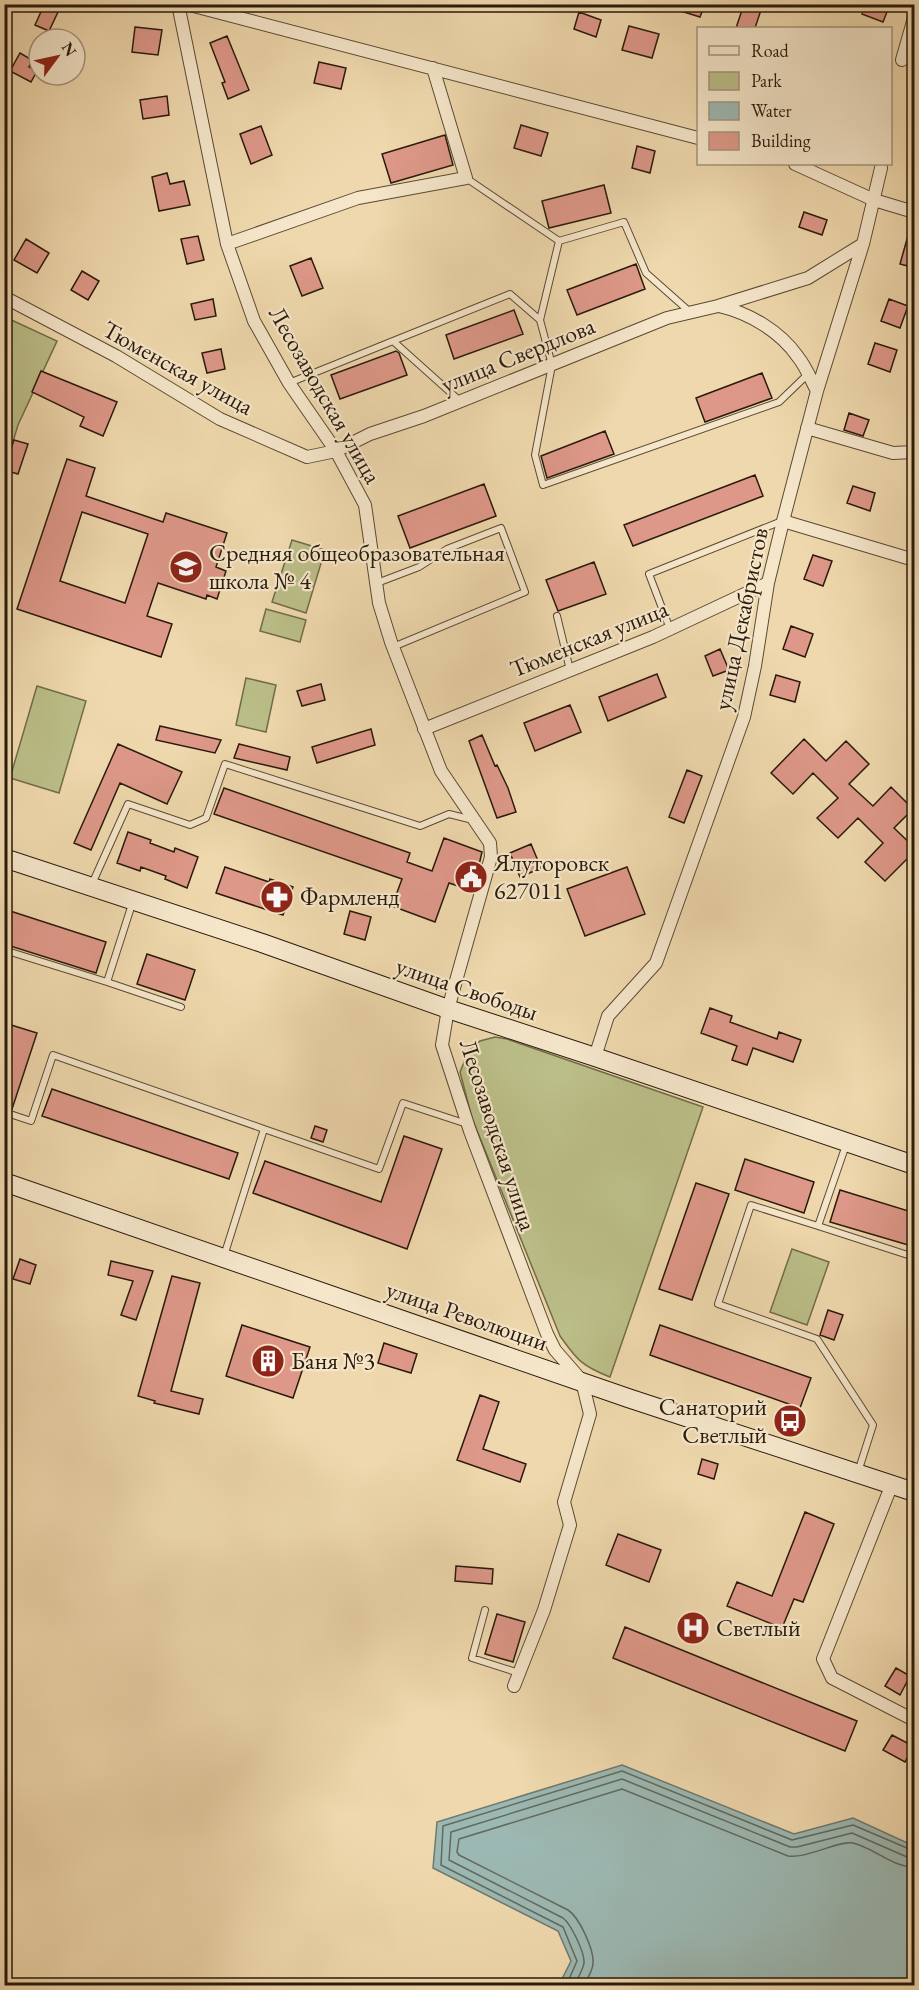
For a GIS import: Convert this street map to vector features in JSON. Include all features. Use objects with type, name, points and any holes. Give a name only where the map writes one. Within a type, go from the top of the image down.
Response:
[{"type":"street","name":"Лесозаводская улица","points":[[178,4],[227,244],[254,321],[288,383],[336,451],[365,505],[376,584],[392,647],[441,771],[490,843],[491,857],[448,1009],[442,1045],[467,1124],[547,1334],[555,1350],[582,1381],[590,1414],[564,1503],[570,1525],[544,1611],[519,1673]]},
{"type":"street","points":[[186,4],[697,137]]},
{"type":"street","points":[[902,60],[915,18]]},
{"type":"street","points":[[227,244],[358,198],[466,178],[433,68]]},
{"type":"street","points":[[797,165],[874,200],[915,212]]},
{"type":"street","name":"улица Декабристов","points":[[596,1057],[609,1016],[656,963],[744,717],[755,666],[768,583],[783,521],[817,391],[863,244],[881,168]]},
{"type":"street","name":"улица Свердлова","points":[[336,451],[370,434],[460,401],[667,318],[718,306],[808,278],[863,244]]},
{"type":"street","name":"Тюменская улица","points":[[4,297],[116,356],[220,419],[307,457],[336,451]]},
{"type":"street","points":[[718,306],[734,310],[771,329],[798,356],[817,391]]},
{"type":"street","points":[[807,428],[893,453],[915,452]]},
{"type":"street","points":[[783,521],[915,560]]},
{"type":"street","name":"Тюменская улица","points":[[424,729],[670,630],[768,583]]},
{"type":"street","name":"улица Свободы","points":[[4,858],[915,1165]]},
{"type":"street","name":"улица Революции","points":[[4,1182],[628,1398],[915,1492]]},
{"type":"street","points":[[892,1484],[823,1659],[832,1678],[915,1720]]},
{"type":"street","points":[[514,1686],[519,1673]]},
{"type":"lane","points":[[466,178],[559,241]]},
{"type":"lane","points":[[559,241],[624,222],[646,273],[691,313]]},
{"type":"lane","points":[[559,241],[540,320],[552,364],[535,455],[543,485],[779,402],[808,374]]},
{"type":"lane","points":[[288,383],[510,294],[540,320]]},
{"type":"lane","points":[[393,341],[460,401]]},
{"type":"lane","points":[[670,630],[648,574],[783,521]]},
{"type":"lane","points":[[376,584],[418,567],[447,549],[501,528],[525,592],[392,647]]},
{"type":"lane","points":[[557,616],[570,670]]},
{"type":"lane","points":[[91,886],[128,804],[190,825],[206,818],[225,764],[420,826],[449,814],[477,822]]},
{"type":"lane","points":[[107,982],[133,901]]},
{"type":"lane","points":[[4,950],[181,1007]]},
{"type":"lane","points":[[4,1112],[31,1122],[53,1055],[379,1169],[403,1102],[467,1124]]},
{"type":"lane","points":[[223,1257],[264,1129]]},
{"type":"lane","points":[[818,1226],[847,1142]]},
{"type":"lane","points":[[858,1472],[873,1425],[817,1340],[718,1304],[751,1205],[915,1257]]},
{"type":"lane","points":[[485,1610],[472,1658],[519,1673]]},
{"type":"green space","points":[[5,317],[57,341],[18,425],[5,468]]},
{"type":"green space","points":[[292,540],[325,550],[306,613],[272,602]]},
{"type":"green space","points":[[266,609],[306,620],[300,642],[260,631]]},
{"type":"green space","points":[[246,678],[276,685],[266,732],[236,725]]},
{"type":"green space","points":[[37,686],[86,701],[59,793],[10,778]]},
{"type":"green space","points":[[495,1037],[507,1039],[703,1107],[610,1377],[581,1361],[560,1336],[472,1118],[460,1072],[469,1050],[480,1041]]},
{"type":"green space","points":[[792,1249],[829,1262],[807,1325],[770,1312]]},
{"type":"water","points":[[622,1765],[794,1834],[853,1818],[914,1846],[914,1985],[559,1985],[571,1961],[558,1931],[433,1868],[437,1822]]},
{"type":"building","points":[[669,4],[705,4],[700,17],[668,7]]},
{"type":"building","points":[[744,4],[763,4],[755,27],[736,27]]},
{"type":"building","points":[[866,4],[890,4],[883,22],[862,14]]},
{"type":"building","points":[[44,5],[58,12],[51,27],[35,25]]},
{"type":"building","points":[[579,12],[601,20],[596,37],[574,29]]},
{"type":"building","points":[[629,26],[659,34],[652,58],[622,50]]},
{"type":"building","points":[[135,27],[162,30],[158,55],[132,52]]},
{"type":"building","points":[[227,36],[249,90],[228,99],[222,83],[225,82],[210,43]]},
{"type":"building","points":[[20,53],[27,57],[27,80],[10,71]]},
{"type":"building","points":[[319,62],[346,68],[341,89],[314,83]]},
{"type":"building","points":[[167,96],[169,115],[143,119],[140,100]]},
{"type":"building","points":[[521,125],[548,133],[541,156],[514,148]]},
{"type":"building","points":[[261,126],[272,155],[251,164],[240,134]]},
{"type":"building","points":[[445,135],[453,165],[391,183],[382,154]]},
{"type":"building","points":[[637,146],[655,151],[650,173],[632,168]]},
{"type":"building","points":[[167,173],[170,184],[184,181],[190,205],[159,211],[152,177]]},
{"type":"building","points":[[604,185],[611,213],[549,228],[542,201]]},
{"type":"building","points":[[804,212],[827,220],[822,235],[799,227]]},
{"type":"building","points":[[911,225],[915,226],[915,268],[900,264]]},
{"type":"building","points":[[198,236],[204,260],[187,264],[181,239]]},
{"type":"building","points":[[26,239],[49,253],[37,273],[14,260]]},
{"type":"building","points":[[311,258],[323,288],[302,296],[290,266]]},
{"type":"building","points":[[636,264],[645,289],[577,315],[567,290]]},
{"type":"building","points":[[82,271],[99,281],[88,300],[71,290]]},
{"type":"building","points":[[213,299],[216,316],[195,320],[191,304]]},
{"type":"building","points":[[889,299],[908,306],[900,328],[881,321]]},
{"type":"building","points":[[514,310],[523,334],[454,359],[446,335]]},
{"type":"building","points":[[875,343],[897,350],[890,372],[868,364]]},
{"type":"building","points":[[221,349],[225,369],[207,373],[202,353]]},
{"type":"building","points":[[396,351],[399,353],[407,375],[340,399],[331,375]]},
{"type":"building","points":[[41,371],[117,402],[103,436],[80,426],[84,417],[32,392]]},
{"type":"building","points":[[762,373],[772,398],[705,422],[696,398]]},
{"type":"building","points":[[849,413],[869,420],[863,436],[844,430]]},
{"type":"building","points":[[605,431],[614,454],[547,478],[541,456]]},
{"type":"building","points":[[14,440],[28,444],[18,474],[4,470]]},
{"type":"building","points":[[67,459],[95,468],[86,496],[163,522],[166,513],[227,533],[216,567],[226,571],[217,599],[207,595],[206,599],[158,583],[147,616],[172,624],[161,657],[17,609]],"holes":[[[82,512],[148,534],[125,603],[60,581]]]},
{"type":"building","points":[[755,475],[763,496],[633,546],[624,525]]},
{"type":"building","points":[[484,484],[496,516],[410,548],[398,516]]},
{"type":"building","points":[[853,486],[875,493],[870,511],[847,503]]},
{"type":"building","points":[[813,555],[832,561],[823,586],[804,579]]},
{"type":"building","points":[[594,562],[606,594],[558,611],[546,580]]},
{"type":"building","points":[[791,626],[813,634],[805,657],[783,649]]},
{"type":"building","points":[[720,649],[729,670],[713,676],[705,656]]},
{"type":"building","points":[[657,674],[666,697],[608,721],[599,697]]},
{"type":"building","points":[[776,675],[800,682],[795,702],[770,695]]},
{"type":"building","points":[[321,684],[325,700],[302,706],[297,691]]},
{"type":"building","points":[[570,705],[581,732],[535,751],[524,723]]},
{"type":"building","points":[[160,726],[221,740],[215,753],[156,740]]},
{"type":"building","points":[[371,729],[375,745],[317,763],[312,747]]},
{"type":"building","points":[[482,735],[495,766],[497,765],[508,788],[516,812],[497,818],[469,741]]},
{"type":"building","points":[[804,739],[826,761],[846,741],[869,764],[849,784],[873,806],[891,787],[913,809],[894,828],[915,848],[915,851],[885,881],[865,862],[883,843],[858,818],[838,838],[817,818],[838,798],[813,773],[793,794],[771,773]]},
{"type":"building","points":[[118,744],[182,772],[167,804],[120,783],[91,850],[74,843]]},
{"type":"building","points":[[239,744],[290,757],[287,770],[234,758]]},
{"type":"building","points":[[687,770],[702,776],[684,823],[669,817]]},
{"type":"building","points":[[224,788],[410,853],[407,862],[432,871],[444,838],[482,852],[473,891],[449,883],[435,922],[392,906],[402,879],[214,814]]},
{"type":"building","points":[[128,832],[151,840],[150,843],[174,852],[175,848],[198,857],[187,888],[165,879],[166,876],[141,867],[140,871],[117,863]]},
{"type":"building","points":[[531,844],[541,868],[520,877],[510,853]]},
{"type":"building","points":[[225,867],[269,882],[270,879],[293,887],[283,915],[216,893]]},
{"type":"building","points":[[627,867],[645,914],[585,936],[567,889]]},
{"type":"building","points":[[4,909],[106,942],[96,973],[4,944]]},
{"type":"building","points":[[350,911],[371,917],[365,940],[344,934]]},
{"type":"building","points":[[147,954],[195,970],[185,1000],[137,984]]},
{"type":"building","points":[[710,1008],[732,1016],[730,1022],[777,1039],[779,1032],[801,1040],[793,1062],[753,1048],[747,1065],[732,1060],[737,1046],[701,1033]]},
{"type":"building","points":[[8,1024],[37,1033],[12,1109],[4,1107],[4,1035]]},
{"type":"building","points":[[52,1089],[238,1153],[229,1179],[42,1116]]},
{"type":"building","points":[[315,1126],[327,1130],[323,1142],[311,1138]]},
{"type":"building","points":[[404,1136],[442,1149],[407,1249],[253,1193],[265,1161],[381,1202]]},
{"type":"building","points":[[745,1159],[814,1182],[804,1213],[735,1190]]},
{"type":"building","points":[[696,1183],[729,1194],[692,1300],[659,1289]]},
{"type":"building","points":[[840,1190],[915,1213],[915,1247],[830,1222]]},
{"type":"building","points":[[20,1259],[36,1265],[30,1284],[13,1279]]},
{"type":"building","points":[[111,1261],[153,1271],[136,1320],[121,1315],[133,1281],[108,1275]]},
{"type":"building","points":[[172,1276],[200,1283],[171,1391],[203,1399],[199,1414],[154,1403],[155,1401],[138,1396]]},
{"type":"building","points":[[828,1310],[843,1315],[834,1340],[820,1335]]},
{"type":"building","name":"Баня №3","points":[[242,1325],[310,1347],[293,1398],[226,1376]]},
{"type":"building","points":[[660,1325],[811,1378],[800,1408],[650,1355]]},
{"type":"building","points":[[384,1343],[417,1354],[411,1373],[378,1363]]},
{"type":"building","points":[[480,1395],[499,1402],[483,1449],[526,1464],[520,1482],[457,1460]]},
{"type":"building","points":[[702,1459],[718,1464],[714,1479],[698,1474]]},
{"type":"building","points":[[805,1512],[834,1524],[803,1602],[794,1599],[782,1628],[727,1606],[737,1582],[772,1596]]},
{"type":"building","points":[[618,1534],[661,1550],[649,1582],[606,1565]]},
{"type":"building","points":[[456,1566],[493,1569],[492,1584],[455,1581]]},
{"type":"building","points":[[497,1614],[525,1622],[513,1662],[485,1654]]},
{"type":"building","points":[[625,1627],[857,1721],[845,1751],[613,1658]]},
{"type":"building","points":[[896,1668],[910,1676],[900,1695],[885,1686]]},
{"type":"building","points":[[892,1735],[913,1746],[905,1762],[883,1750]]},
{"type":"place","name":"Средняя общеобразовательная школа № 4","points":[[186,567]]},
{"type":"place","name":"Ялуторовск 627011","points":[[471,877]]},
{"type":"place","name":"Фармленд","points":[[277,897]]},
{"type":"place","name":"Баня №3","points":[[268,1361]]},
{"type":"place","name":"Санаторий Светлый","points":[[790,1421]]},
{"type":"place","name":"Светлый","points":[[693,1628]]}]
